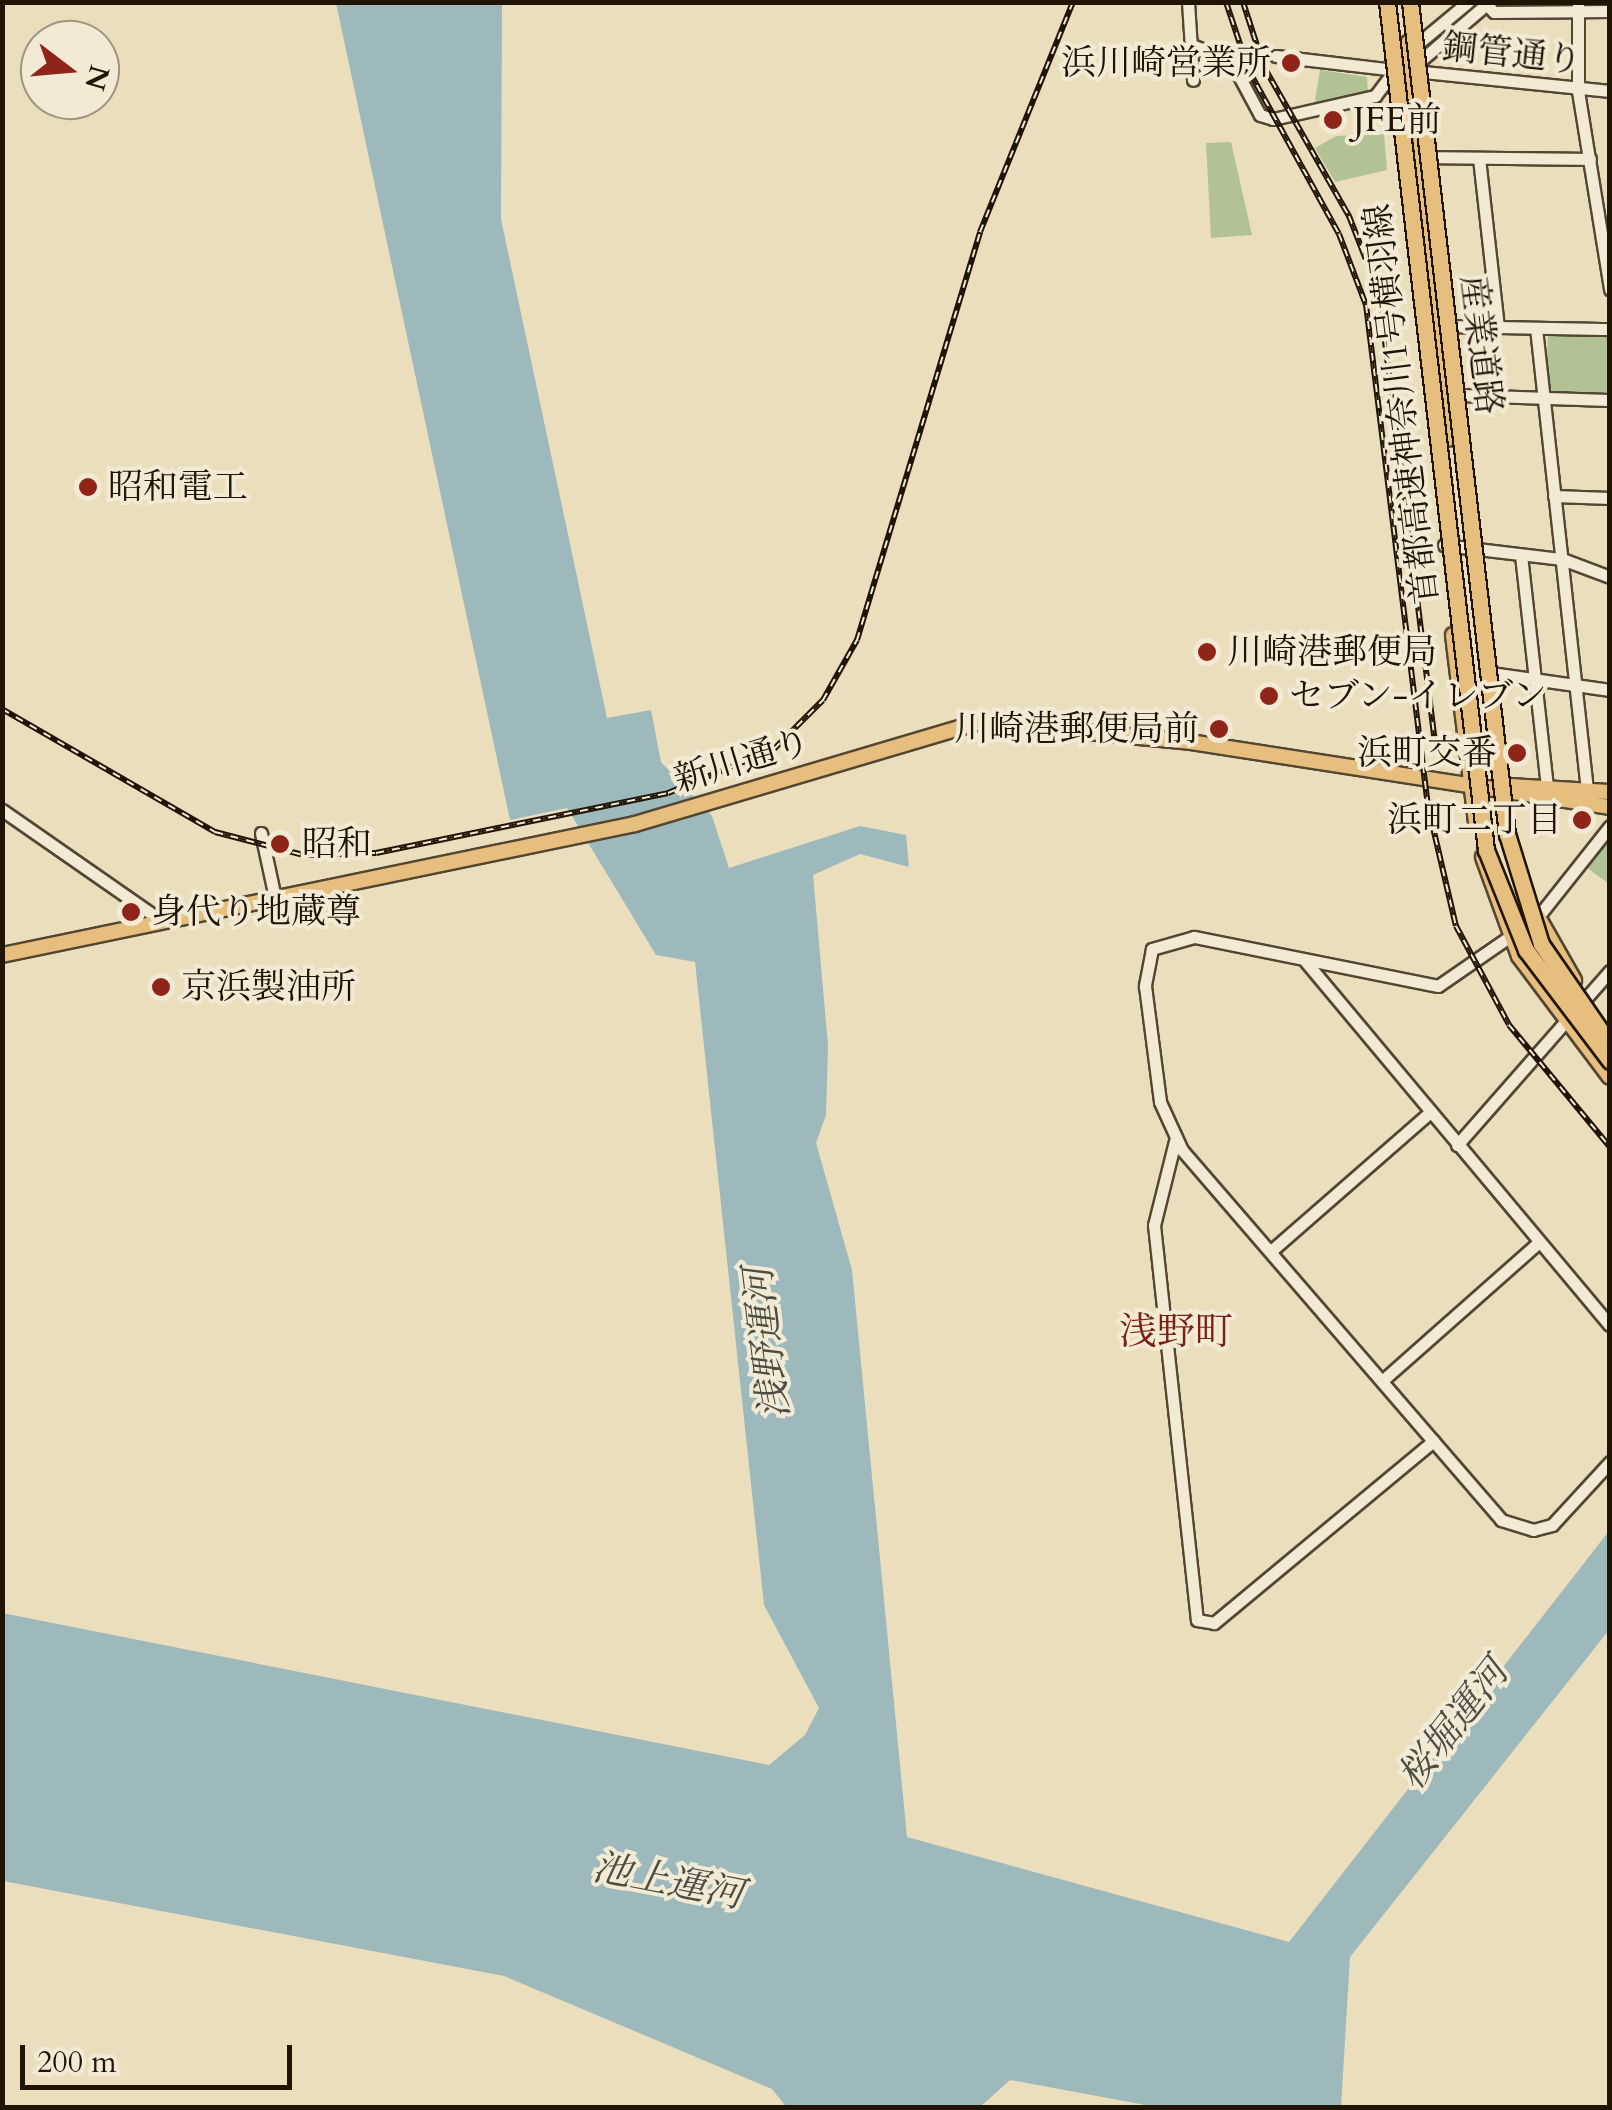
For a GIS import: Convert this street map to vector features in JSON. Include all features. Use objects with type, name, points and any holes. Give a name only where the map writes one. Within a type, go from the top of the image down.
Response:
[{"type":"highway","name":"首都高速神奈川1号横羽線","points":[[1386,2],[1469,732],[1504,904],[1541,975],[1610,1061]]},
{"type":"highway","name":"首都高速神奈川1号横羽線","points":[[1406,7],[1494,738],[1528,912],[1610,1044]]},
{"type":"highway","points":[[1419,121],[1469,732]]},
{"type":"highway","points":[[1422,340],[1446,439],[1494,738]]},
{"type":"main road","name":"産業道路","points":[[1386,2],[1401,70],[1419,121],[1451,326],[1504,788],[1538,917],[1586,1000],[1610,1029]]},
{"type":"main road","name":"産業道路","points":[[1406,7],[1408,51],[1401,70],[1422,340],[1469,782],[1511,938],[1568,1028],[1610,1077]]},
{"type":"main road","name":"新川通り","points":[[2,955],[704,805],[980,722],[1063,728],[1469,782],[1610,806]]},
{"type":"main road","name":"新川通り","points":[[1504,788],[1610,792]]},
{"type":"street","points":[[1188,2],[1193,80]]},
{"type":"street","points":[[1408,51],[1468,2]]},
{"type":"street","points":[[1192,45],[1231,60],[1267,119],[1375,96],[1401,70],[1488,4],[1610,11]]},
{"type":"street","points":[[1406,7],[1434,30]]},
{"type":"street","points":[[1578,7],[1578,90],[1610,289]]},
{"type":"street","name":"鋼管通り","points":[[1276,56],[1610,91]]},
{"type":"street","points":[[1424,157],[1590,159]]},
{"type":"street","points":[[1479,158],[1498,327]]},
{"type":"street","points":[[1451,326],[1610,329]]},
{"type":"street","points":[[1536,328],[1587,790]]},
{"type":"street","points":[[1458,395],[1610,400]]},
{"type":"street","points":[[1554,496],[1610,498]]},
{"type":"street","points":[[1444,545],[1562,559],[1610,578]]},
{"type":"street","points":[[1521,555],[1547,788]]},
{"type":"street","points":[[1492,674],[1610,690]]},
{"type":"street","points":[[2,810],[160,920]]},
{"type":"street","points":[[1610,826],[1538,917],[1438,986],[1194,938],[1152,949],[1153,1044],[1176,1137],[1501,1520],[1532,1530],[1569,1513],[1610,1462]]},
{"type":"street","points":[[260,833],[275,898]]},
{"type":"street","points":[[1306,962],[1610,1325]]},
{"type":"street","points":[[1456,1144],[1568,1028],[1610,970]]},
{"type":"street","points":[[1272,1251],[1429,1113]]},
{"type":"street","points":[[1176,1137],[1154,1225],[1197,1620],[1214,1623],[1433,1441]]},
{"type":"street","points":[[1383,1380],[1538,1243]]},
{"type":"green space","points":[[1320,70],[1367,77],[1368,93],[1314,106]]},
{"type":"green space","points":[[1384,134],[1387,170],[1335,182],[1315,148],[1336,136]]},
{"type":"green space","points":[[1231,142],[1252,235],[1211,238],[1206,143]]},
{"type":"green space","points":[[1548,331],[1609,333],[1607,395],[1546,393]]},
{"type":"green space","points":[[1603,842],[1609,846],[1609,884],[1586,867]]},
{"type":"water","points":[[336,3],[502,3],[501,219],[607,718],[651,710],[661,762],[712,816],[729,868],[860,826],[906,835],[909,867],[860,854],[813,875],[828,1045],[826,1115],[816,1143],[852,1270],[907,1837],[1289,1942],[1609,1531],[1609,1630],[1350,1957],[1341,2107],[1156,2107],[1010,2080],[980,2107],[787,2108],[772,2089],[504,1976],[3,1881],[2,1613],[769,1765],[805,1735],[819,1708],[764,1605],[695,962],[656,955],[567,808],[510,820]]},
{"type":"railway","points":[[2,709],[215,832],[303,855],[376,853],[668,793],[774,749],[823,700],[857,640],[980,232],[1073,2]]},
{"type":"railway","points":[[1226,2],[1249,71],[1339,234],[1366,305],[1428,806],[1456,926],[1509,1025],[1610,1147]]},
{"type":"railway","points":[[1243,2],[1264,67],[1349,216],[1379,293],[1434,737]]},
{"type":"place","name":"浜川崎営業所","points":[[1291,63]]},
{"type":"place","name":"JFE前","points":[[1333,120]]},
{"type":"place","name":"昭和電工","points":[[88,487]]},
{"type":"place","name":"川崎港郵便局","points":[[1207,652]]},
{"type":"place","name":"セブン-イレブン","points":[[1269,696]]},
{"type":"place","name":"川崎港郵便局前","points":[[1219,729]]},
{"type":"place","name":"浜町交番","points":[[1517,753]]},
{"type":"place","name":"浜町二丁目","points":[[1582,820]]},
{"type":"place","name":"昭和","points":[[280,844]]},
{"type":"place","name":"身代り地蔵尊","points":[[131,912]]},
{"type":"place","name":"京浜製油所","points":[[161,987]]},
{"type":"district","name":"浅野町","points":[[1176,1333]]},
{"type":"water label","name":"浅野運河","points":[[768,1343]]},
{"type":"water label","name":"桜堀運河","points":[[1454,1725]]},
{"type":"water label","name":"池上運河","points":[[668,1882]]}]
